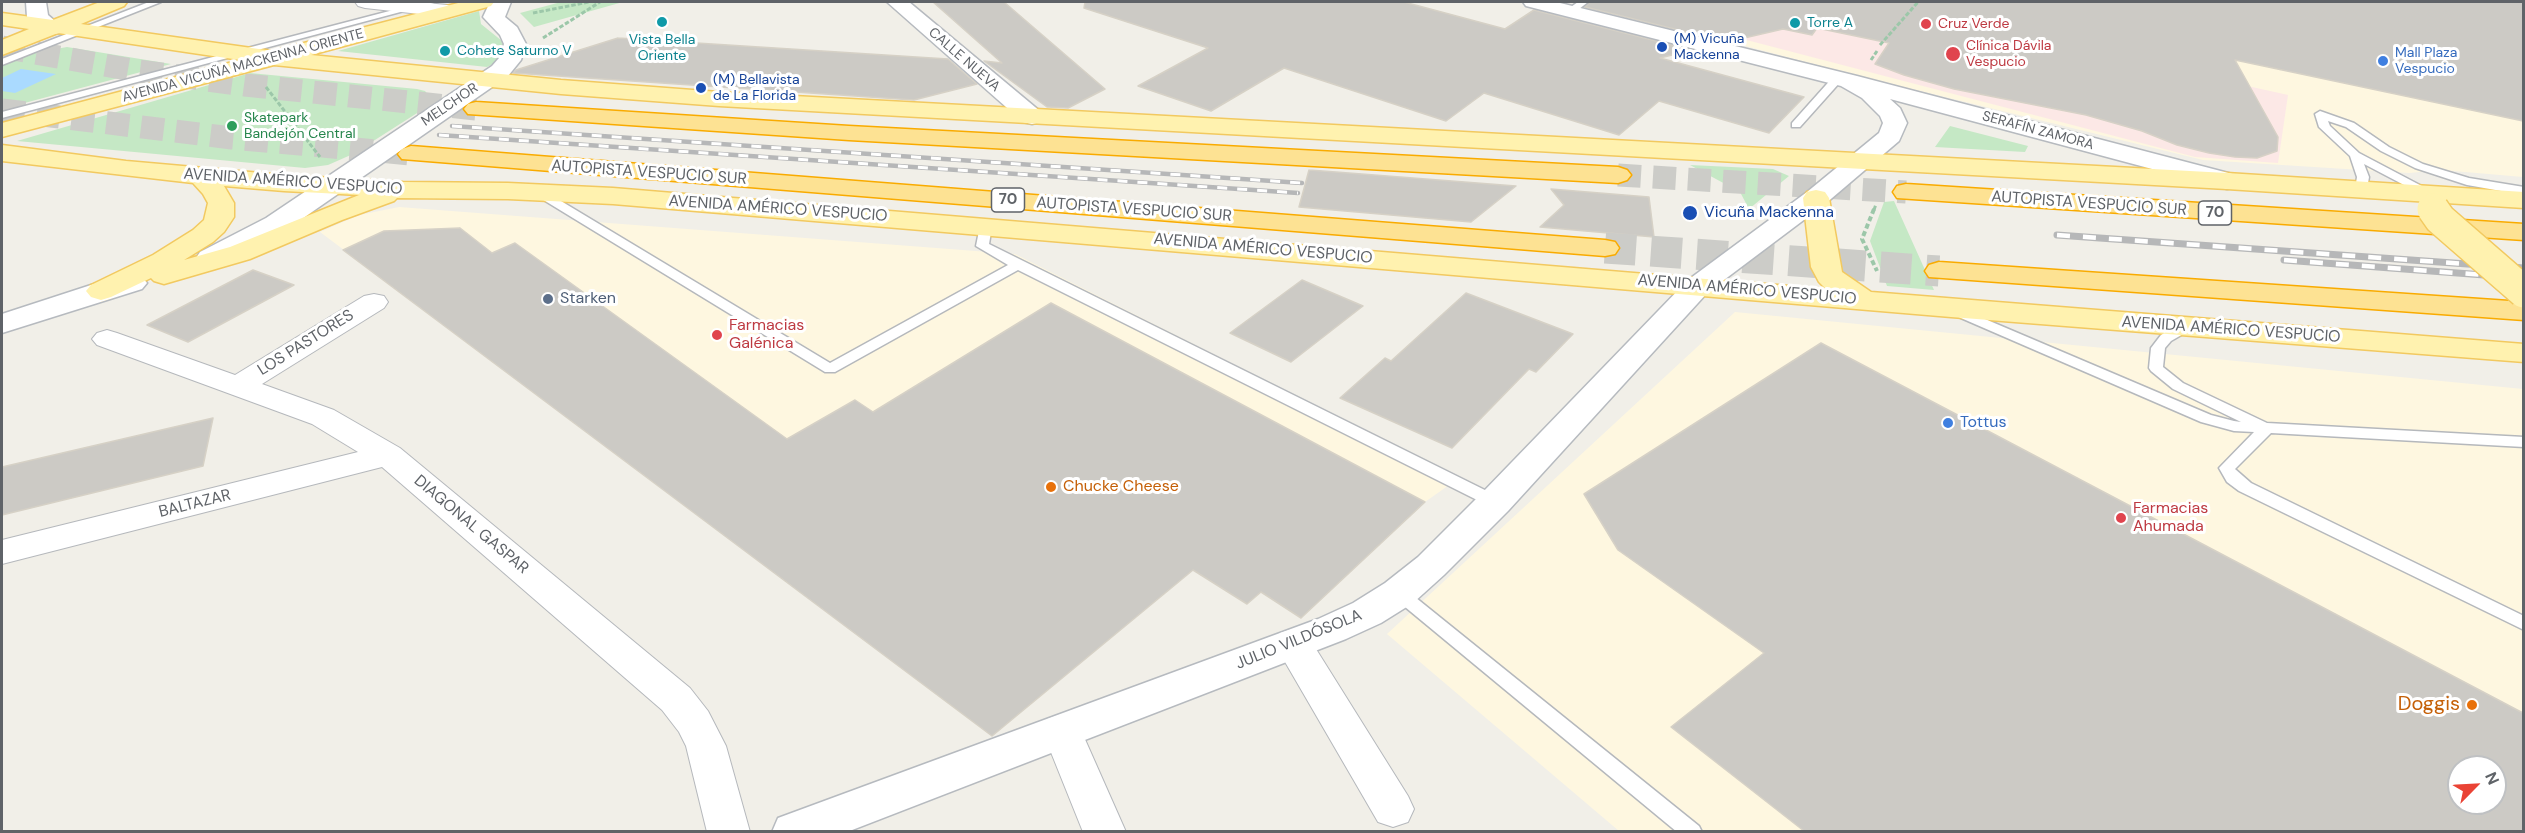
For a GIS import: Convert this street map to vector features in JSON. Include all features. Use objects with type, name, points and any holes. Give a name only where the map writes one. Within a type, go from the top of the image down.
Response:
[{"type":"highway","points":[[477,109],[849,134],[1618,175]]},
{"type":"highway","name":"AUTOPISTA VESPUCIO SUR","points":[[411,154],[1605,248]]},
{"type":"highway","name":"AUTOPISTA VESPUCIO SUR","points":[[1906,192],[2523,232]]},
{"type":"highway","points":[[1939,271],[2523,311]]},
{"type":"main road","points":[[2,48],[117,2]]},
{"type":"main road","name":"AVENIDA VICUÑA MACKENNA ORIENTE","points":[[2,130],[275,58],[440,6],[484,2]]},
{"type":"main road","points":[[2,19],[52,28],[275,58],[489,80],[719,99],[2227,181],[2361,189],[2431,199],[2523,200]]},
{"type":"main road","name":"AVENIDA AMÉRICO VESPUCIO","points":[[2,153],[200,175],[327,174],[403,190],[613,196],[1698,286],[1874,290],[1951,308],[2523,353]]},
{"type":"main road","points":[[2,165],[69,162]]},
{"type":"main road","points":[[101,291],[163,261],[203,236],[214,226],[220,217],[221,203],[215,191],[200,175]]},
{"type":"main road","points":[[164,275],[240,253],[332,214],[403,190]]},
{"type":"main road","points":[[1816,198],[1821,251],[1829,276],[1842,287],[1874,290]]},
{"type":"main road","points":[[2431,199],[2440,219],[2523,292]]},
{"type":"street","points":[[36,2],[38,17],[52,28]]},
{"type":"street","points":[[365,2],[412,7],[440,6]]},
{"type":"street","name":"MELCHOR","points":[[2,324],[101,291],[164,275],[253,238],[327,174],[489,80],[510,60],[514,49],[513,39],[494,17],[496,7],[501,2]]},
{"type":"street","name":"CALLE NUEVA","points":[[897,2],[1032,117]]},
{"type":"street","name":"SERAFÍN ZAMORA","points":[[1533,2],[1577,6],[1844,80],[2227,181]]},
{"type":"street","name":"SERAFÍN ZAMORA","points":[[1698,286],[1816,198],[1890,136],[1895,123],[1884,104],[1844,80]]},
{"type":"street","name":"JULIO VILDÓSOLA","points":[[797,831],[1293,643],[1367,612],[1399,593],[1431,566],[1495,502],[1698,286]]},
{"type":"street","name":"LOS PASTORES","points":[[239,385],[374,302]]},
{"type":"street","name":"DIAGONAL GASPAR","points":[[107,339],[323,417],[388,455],[676,699],[694,722],[706,746],[729,831]]},
{"type":"street","name":"BALTAZAR","points":[[2,552],[388,455]]},
{"type":"street","points":[[1293,643],[1393,809]]},
{"type":"street","points":[[1062,730],[1105,831]]},
{"type":"lane","points":[[2,62],[156,2]]},
{"type":"lane","points":[[2,115],[412,7]]},
{"type":"lane","points":[[1796,125],[1844,80]]},
{"type":"lane","points":[[2431,199],[2355,155],[2325,127],[2320,114],[2350,125],[2385,149],[2419,166],[2467,181],[2523,191]]},
{"type":"lane","points":[[2355,155],[2363,177],[2361,189]]},
{"type":"lane","points":[[541,193],[830,369],[1018,265]]},
{"type":"lane","points":[[986,226],[982,246],[1495,502]]},
{"type":"lane","points":[[1951,308],[2206,419],[2234,426],[2523,442]]},
{"type":"lane","points":[[2185,327],[2166,338],[2158,348],[2156,368],[2178,386],[2266,428]]},
{"type":"lane","points":[[2266,428],[2227,468],[2233,478],[2245,487],[2523,624]]},
{"type":"lane","points":[[1399,593],[1692,831]]},
{"type":"path","points":[[532,14],[590,2]]},
{"type":"path","points":[[543,38],[600,2]]},
{"type":"path","points":[[1880,45],[1918,2]]},
{"type":"path","points":[[263,83],[327,174]]},
{"type":"path","points":[[1874,290],[1862,239],[1878,200],[1896,175],[1899,164]]},
{"type":"shaded area","name":"Mall Plaza Vespucio","points":[[1578,2],[2523,2],[2523,177],[2442,170],[2409,173],[2203,160],[1863,77]]},
{"type":"shaded area","name":"Clínica Dávila Vespucio","points":[[1609,2],[1870,2],[2288,95],[2278,163],[2195,157]]},
{"type":"shaded area","points":[[399,207],[1015,254],[1459,478],[1425,502],[1301,618],[1262,592],[1247,604],[1193,570],[992,736],[320,232],[359,215]]},
{"type":"shaded area","points":[[1735,312],[2523,389],[2523,831],[1619,831],[1387,634]]},
{"type":"green space","points":[[561,2],[623,2],[534,27],[520,13]]},
{"type":"green space","points":[[479,11],[481,24],[502,41],[504,47],[504,53],[497,62],[487,67],[338,51]]},
{"type":"green space","points":[[67,47],[171,64],[2,109],[2,63],[28,54]]},
{"type":"green space","name":"Skatepark Bandejón Central","points":[[250,73],[417,89],[425,91],[431,98],[425,108],[353,154],[328,165],[305,168],[17,141]]},
{"type":"green space","points":[[1950,126],[2028,146],[2025,152],[1935,147]]},
{"type":"green space","points":[[1690,165],[1773,169],[1789,176],[1749,209],[1740,192]]},
{"type":"green space","points":[[1894,201],[1934,290],[1887,286],[1870,241],[1884,202]]},
{"type":"water","points":[[21,69],[56,74],[15,93],[2,91],[2,78]]},
{"type":"building","points":[[933,2],[1004,2],[1105,89],[1068,108],[1047,107],[984,61],[1002,63]]},
{"type":"building","points":[[1085,2],[1404,2],[1505,29],[1534,10],[1692,50],[1660,58],[1804,97],[1769,133],[1659,101],[1619,135],[1484,93],[1446,121],[1284,68],[1211,111],[1138,86],[1208,48],[1084,8]]},
{"type":"building","name":"Mall Plaza Vespucio","points":[[1590,2],[2523,2],[2523,121],[2235,60],[2278,137],[2277,151],[2257,158],[2235,157],[2177,145],[2142,131],[2086,115],[1954,89],[1904,75],[1875,64],[1889,43],[1817,28],[1812,35],[1783,29],[1727,42],[1585,7]]},
{"type":"building","points":[[618,38],[948,59],[977,84],[914,100],[513,73],[516,70]]},
{"type":"building","points":[[1309,170],[1516,186],[1471,222],[1299,207]]},
{"type":"building","points":[[1551,189],[1649,197],[1654,237],[1540,227],[1564,205]]},
{"type":"building","points":[[460,228],[492,253],[515,243],[787,439],[855,400],[873,412],[1051,303],[1425,502],[1301,618],[1261,592],[1247,604],[1193,570],[992,736],[343,250],[384,231]]},
{"type":"building","points":[[253,270],[294,285],[188,342],[147,325]]},
{"type":"building","points":[[1302,280],[1363,306],[1291,362],[1230,333]]},
{"type":"building","points":[[1466,293],[1573,334],[1536,372],[1529,369],[1452,448],[1340,398],[1385,358],[1391,361]]},
{"type":"building","points":[[1821,343],[2523,713],[2523,831],[1804,831],[1671,727],[1764,653],[1618,550],[1584,494]]},
{"type":"building","points":[[213,418],[203,466],[2,515],[2,467]]},
{"type":"tunnel","points":[[2,47],[132,70],[245,85],[476,109]]},
{"type":"tunnel","points":[[2,110],[232,138],[411,154]]},
{"type":"tunnel","points":[[1618,175],[1906,192]]},
{"type":"tunnel","points":[[1605,248],[1939,271]]},
{"type":"railway","points":[[452,126],[1302,183]]},
{"type":"railway","points":[[439,135],[1298,193]]},
{"type":"railway","points":[[2057,235],[2524,268]]},
{"type":"railway","points":[[2284,260],[2524,278]]},
{"type":"place","name":"Vista Bella Oriente","points":[[662,22]]},
{"type":"place","name":"Torre A","points":[[1795,23]]},
{"type":"place","name":"Cruz Verde","points":[[1926,24]]},
{"type":"place","name":"(M) Vicuña Mackenna","points":[[1662,47]]},
{"type":"place","name":"Cohete Saturno V","points":[[445,51]]},
{"type":"place","name":"Clínica Dávila Vespucio","points":[[1953,54]]},
{"type":"place","name":"Mall Plaza Vespucio","points":[[2383,61]]},
{"type":"place","name":"(M) Bellavista de La Florida","points":[[701,88]]},
{"type":"place","name":"Skatepark Bandejón Central","points":[[232,126]]},
{"type":"place","name":"Vicuña Mackenna","points":[[1690,213]]},
{"type":"place","name":"Starken","points":[[548,299]]},
{"type":"place","name":"Farmacias Galénica","points":[[717,335]]},
{"type":"place","name":"Tottus","points":[[1948,423]]},
{"type":"place","name":"Chucke Cheese","points":[[1051,487]]},
{"type":"place","name":"Farmacias Ahumada","points":[[2121,518]]},
{"type":"place","name":"Doggis","points":[[2472,705]]}]
